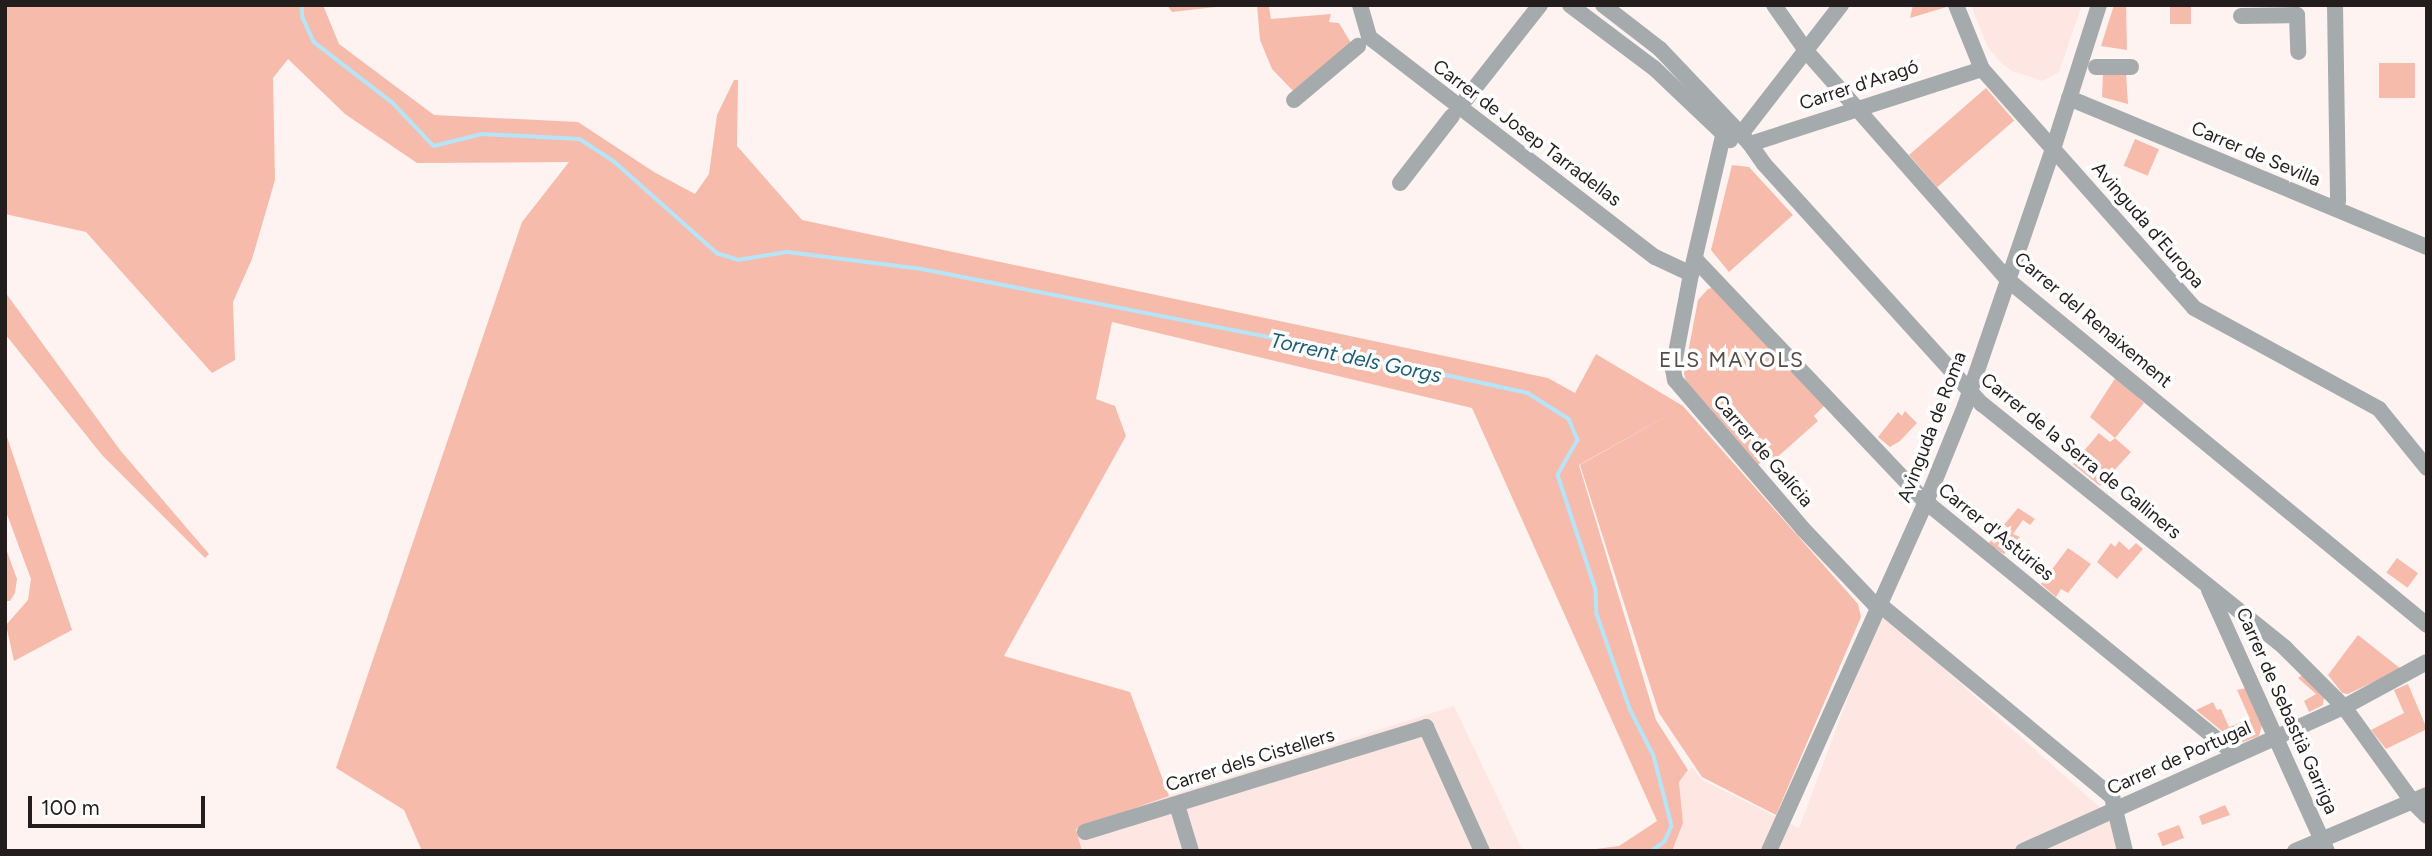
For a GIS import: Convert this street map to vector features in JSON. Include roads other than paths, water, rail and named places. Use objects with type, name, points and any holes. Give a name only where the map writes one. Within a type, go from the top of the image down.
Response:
[{"type":"street","name":"Carrer de Josep Tarradellas","points":[[1360,5],[1369,37],[1655,257],[1693,267]]},
{"type":"street","points":[[1466,99],[1540,5]]},
{"type":"street","name":"Carrer de la Serra de Galliners","points":[[1570,5],[1688,91],[1745,139],[1764,164],[1969,393],[2208,588],[2286,648],[2344,707],[2419,798],[2427,816]]},
{"type":"street","name":"Carrer de la Serra de Galliners","points":[[1604,5],[1660,49],[1723,136],[1764,164]]},
{"type":"street","name":"Carrer del Renaixement","points":[[1774,5],[1807,52],[2008,280],[2427,625]]},
{"type":"street","points":[[1745,139],[1841,5]]},
{"type":"street","name":"Avinguda d'Europa","points":[[1956,5],[1982,69],[2194,308],[2379,409],[2427,468]]},
{"type":"street","name":"Avinguda de Roma","points":[[1769,851],[1926,502],[1969,393],[2053,149],[2099,5]]},
{"type":"street","points":[[2335,5],[2337,201]]},
{"type":"street","points":[[2241,16],[2297,15],[2298,52]]},
{"type":"street","points":[[1294,100],[1358,46]]},
{"type":"street","points":[[2096,67],[2131,68]]},
{"type":"street","name":"Carrer d'Aragó","points":[[1723,136],[1727,131],[1745,139],[1856,109],[1982,69]]},
{"type":"street","name":"Carrer de Sevilla","points":[[2069,99],[2427,247]]},
{"type":"street","points":[[1399,183],[1452,116]]},
{"type":"street","name":"Carrer de Galícia","points":[[1723,136],[1693,267],[1673,369],[1675,380],[1802,529],[1878,606],[2112,797],[2115,810]]},
{"type":"street","name":"Carrer d'Astúries","points":[[1693,267],[1926,502],[2235,754]]},
{"type":"street","name":"Carrer de Sebastià Garriga","points":[[2208,588],[2325,846]]},
{"type":"street","points":[[2225,625],[2241,613]]},
{"type":"street","name":"Carrer de Portugal","points":[[2023,851],[2231,760],[2235,754],[2344,707],[2427,662]]},
{"type":"street","name":"Carrer dels Cistellers","points":[[1085,832],[1426,727],[1482,851]]},
{"type":"street","points":[[2295,851],[2325,846],[2419,798]]},
{"type":"street","points":[[1177,805],[1191,851]]},
{"type":"street","points":[[2115,810],[2124,851]]},
{"type":"waterway","name":"Torrent dels Gorgs","points":[[302,5],[303,18],[314,42],[393,103],[434,146],[482,134],[580,139],[615,162],[717,253],[738,260],[787,252],[922,269],[1305,344],[1528,393],[1569,419],[1578,440],[1558,475],[1596,590],[1597,614],[1630,709],[1654,756],[1672,826],[1665,842],[1652,851]]},
{"type":"district","name":"ELS MAYOLS","points":[[1732,360]]}]
